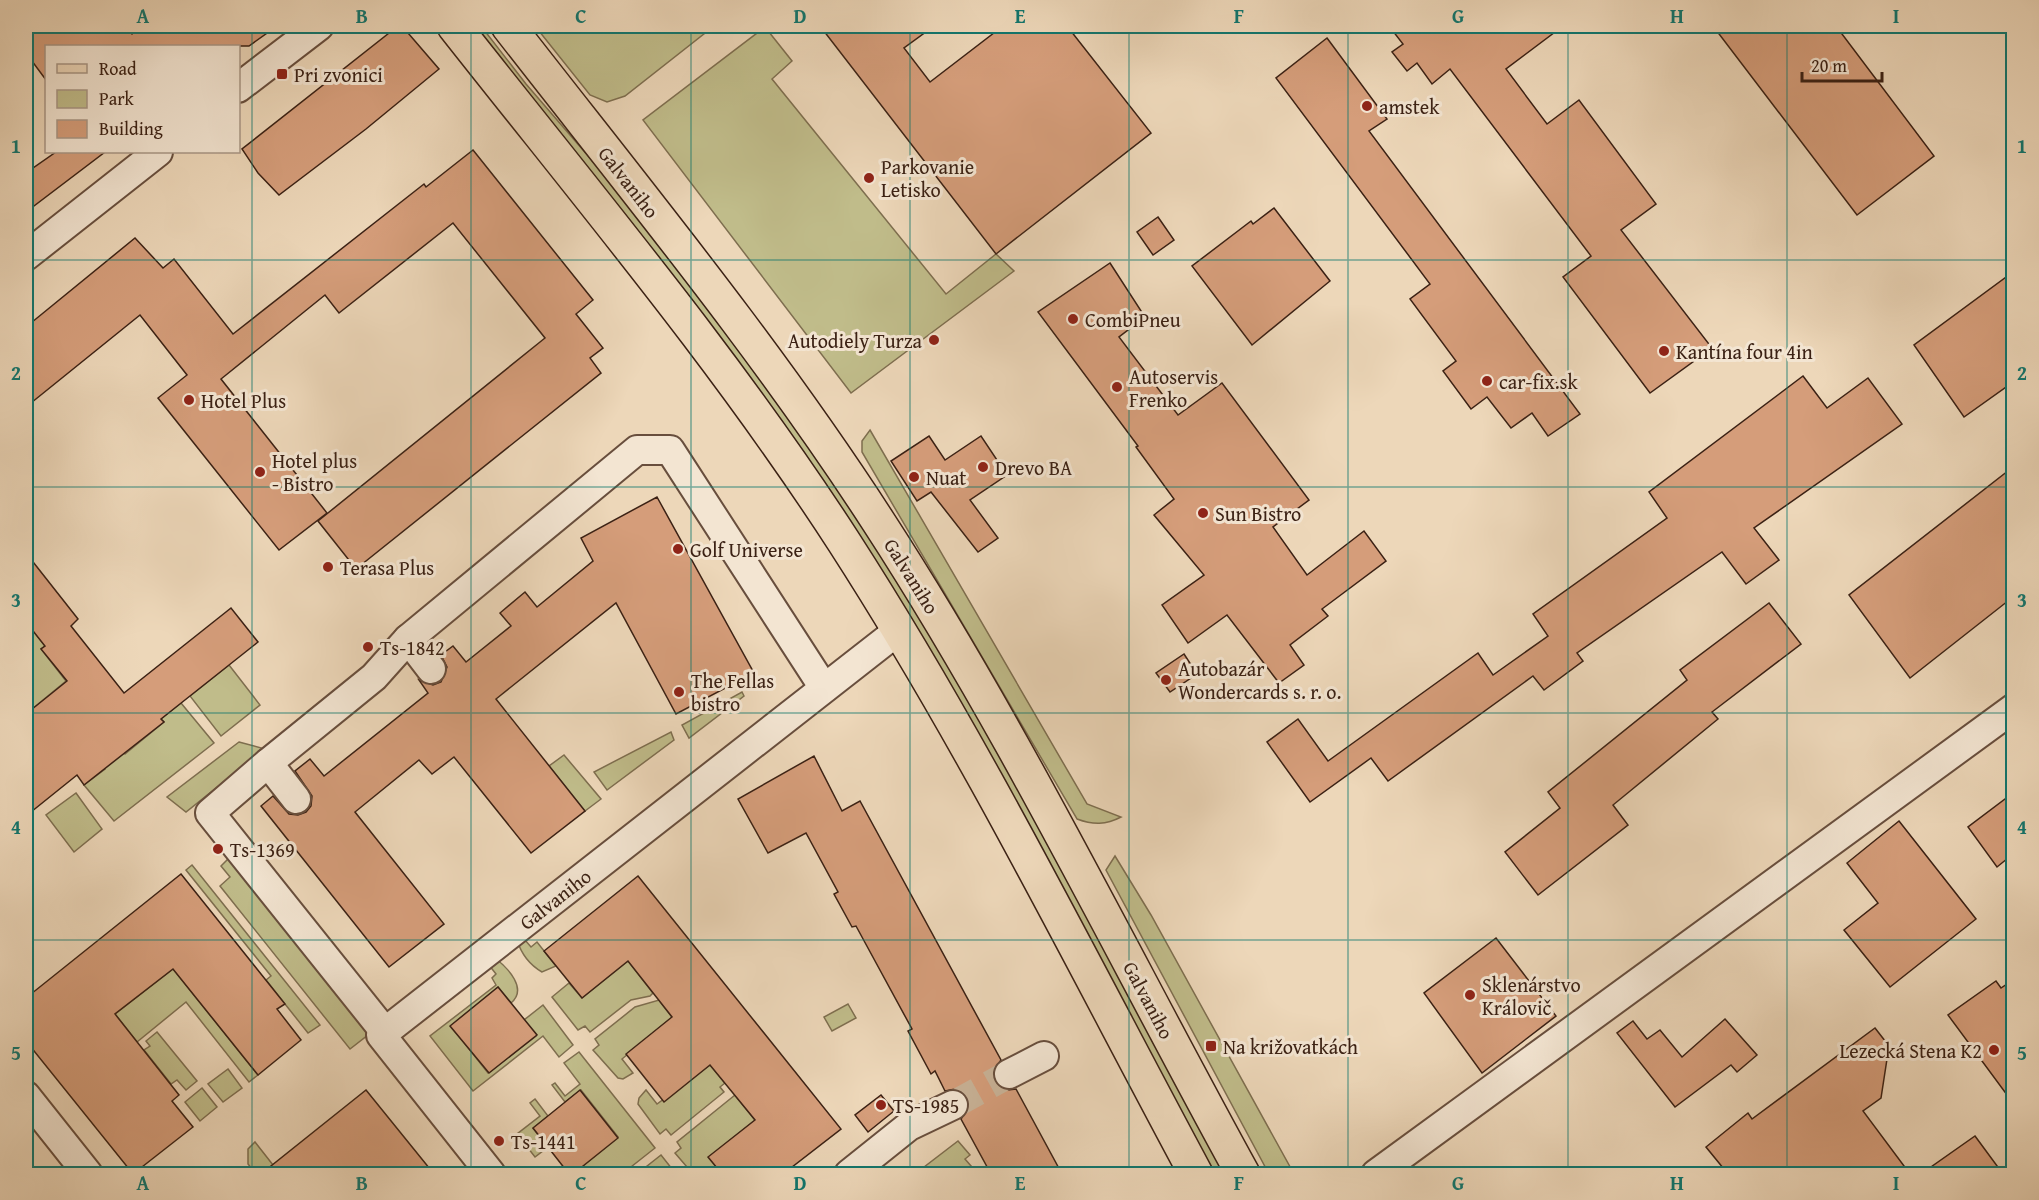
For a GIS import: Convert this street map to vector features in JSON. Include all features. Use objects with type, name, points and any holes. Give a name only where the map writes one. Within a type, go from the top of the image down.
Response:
[{"type":"main road","name":"Galvaniho","points":[[454,26],[753,410],[843,540],[964,741],[1196,1174]]},
{"type":"main road","name":"Galvaniho","points":[[508,26],[727,308],[826,443],[878,521],[999,722],[1244,1174]]},
{"type":"street","points":[[240,86],[319,26]]},
{"type":"street","points":[[26,256],[157,153]]},
{"type":"street","points":[[490,1174],[210,813],[374,677],[408,639],[637,450],[670,450],[824,688]]},
{"type":"street","name":"Galvaniho","points":[[383,1034],[899,630]]},
{"type":"street","points":[[408,639],[431,669]]},
{"type":"street","points":[[1376,1174],[2013,708]]},
{"type":"street","points":[[268,763],[296,799]]},
{"type":"street","points":[[1009,1074],[1044,1056]]},
{"type":"street","points":[[26,1096],[88,1174]]},
{"type":"street","points":[[849,1174],[909,1126],[953,1105]]},
{"type":"green space","points":[[469,26],[481,26],[526,84],[608,179],[727,331],[851,502],[935,636],[1226,1169],[1214,1174],[969,721]]},
{"type":"green space","points":[[535,26],[714,26],[625,96],[607,102],[590,95]]},
{"type":"green space","points":[[765,27],[792,61],[772,79],[946,294],[996,254],[1014,271],[851,393],[643,120]]},
{"type":"green space","points":[[870,430],[1087,804],[1121,817],[1110,822],[1099,823],[1077,819],[862,452],[862,441]]},
{"type":"green space","points":[[26,622],[45,646],[41,649],[66,681],[26,714]]},
{"type":"green space","points":[[229,665],[260,705],[221,736],[190,696]]},
{"type":"green space","points":[[742,692],[744,696],[689,738],[682,725]]},
{"type":"green space","points":[[181,703],[214,743],[114,821],[84,785],[105,769],[97,759],[116,744],[125,754],[164,722],[161,719]]},
{"type":"green space","points":[[671,732],[674,740],[607,790],[594,772]]},
{"type":"green space","points":[[239,742],[265,749],[186,812],[167,797]]},
{"type":"green space","points":[[564,755],[601,799],[585,811],[549,766]]},
{"type":"green space","points":[[76,793],[102,829],[74,852],[46,815]]},
{"type":"green space","points":[[233,854],[373,1031],[350,1049],[220,886],[230,877],[221,866]]},
{"type":"green space","points":[[1115,856],[1151,915],[1294,1174],[1269,1174],[1106,870]]},
{"type":"green space","points":[[192,865],[320,1025],[308,1033],[266,980],[271,976],[186,870]]},
{"type":"green space","points":[[519,933],[531,947],[537,942],[556,966],[542,972],[534,966],[526,958],[519,945],[517,940]]},
{"type":"green space","points":[[495,958],[514,979],[518,991],[516,997],[511,1003],[498,987],[451,1026],[488,1073],[536,1036],[524,1020],[543,1005],[573,1045],[559,1057],[543,1036],[473,1091],[430,1036],[496,985],[492,978],[496,974],[485,960]]},
{"type":"green space","points":[[628,961],[653,993],[650,996],[631,1000],[590,1032],[585,1026],[578,1030],[552,997],[569,983],[582,998]]},
{"type":"green space","points":[[173,969],[258,1075],[249,1082],[186,1002],[137,1042],[115,1014]]},
{"type":"green space","points":[[659,1000],[672,1017],[622,1059],[633,1073],[623,1079],[618,1078],[593,1050],[599,1045],[595,1039],[635,1007]]},
{"type":"green space","points":[[848,1004],[856,1018],[832,1031],[824,1017]]},
{"type":"green space","points":[[157,1032],[197,1081],[186,1090],[177,1080],[171,1084],[144,1050],[150,1046],[146,1041]]},
{"type":"green space","points":[[579,1052],[655,1148],[622,1174],[573,1174],[618,1137],[581,1090],[565,1102],[552,1085],[555,1083],[565,1096],[580,1084],[564,1063]]},
{"type":"green space","points":[[710,1065],[725,1083],[720,1087],[724,1092],[671,1135],[666,1129],[660,1134],[638,1104],[639,1098],[646,1090],[657,1104]]},
{"type":"green space","points":[[228,1069],[242,1088],[223,1102],[208,1084]]},
{"type":"green space","points":[[202,1088],[217,1107],[200,1121],[185,1102]]},
{"type":"green space","points":[[735,1095],[755,1120],[709,1157],[721,1172],[693,1174],[675,1153],[681,1148],[677,1142]]},
{"type":"green space","points":[[535,1099],[548,1116],[533,1128],[548,1147],[535,1157],[517,1134],[540,1116],[530,1103]]},
{"type":"green space","points":[[958,1141],[970,1155],[965,1159],[978,1174],[915,1174]]},
{"type":"green space","points":[[255,1142],[278,1174],[256,1174],[248,1164],[248,1149]]},
{"type":"green space","points":[[661,1155],[676,1174],[637,1174]]},
{"type":"building","points":[[26,26],[125,26],[132,34],[143,26],[277,26],[249,46],[45,45],[45,79],[26,53]]},
{"type":"building","points":[[398,26],[402,26],[439,69],[366,129],[279,195],[258,173],[242,149]]},
{"type":"building","points":[[820,26],[934,26],[904,48],[930,82],[1003,26],[1067,26],[1151,133],[996,254]]},
{"type":"building","points":[[1389,26],[1563,26],[1506,69],[1547,124],[1579,100],[1656,204],[1621,230],[1712,348],[1650,393],[1563,277],[1591,256],[1450,69],[1432,84],[1417,63],[1407,71],[1392,52],[1403,44]]},
{"type":"building","points":[[1713,26],[1836,26],[1934,156],[1857,215]]},
{"type":"building","points":[[1327,38],[1387,119],[1369,131],[1580,414],[1548,436],[1532,413],[1511,428],[1487,397],[1471,409],[1443,371],[1456,361],[1410,299],[1430,284],[1276,78]]},
{"type":"building","points":[[473,150],[593,300],[576,314],[603,348],[590,358],[601,373],[356,569],[318,521],[545,338],[453,223],[339,313],[325,295],[221,379],[327,513],[279,550],[158,398],[187,375],[140,315],[26,407],[26,327],[135,238],[163,268],[174,259],[233,334],[424,184],[426,187]]},
{"type":"building","points":[[55,153],[104,153],[26,212],[26,173]]},
{"type":"building","points":[[1274,208],[1330,281],[1252,345],[1192,266],[1251,221],[1253,224]]},
{"type":"building","points":[[1158,217],[1174,240],[1153,255],[1137,232]]},
{"type":"building","points":[[1110,263],[1145,317],[1119,337],[1178,415],[1222,383],[1309,500],[1273,527],[1307,575],[1364,531],[1386,561],[1322,609],[1328,616],[1290,645],[1304,665],[1279,683],[1227,615],[1188,643],[1162,605],[1204,575],[1154,515],[1174,499],[1136,447],[1138,446],[1038,312]]},
{"type":"building","points":[[2013,272],[2013,382],[1964,417],[1914,345]]},
{"type":"building","points":[[1803,376],[1827,408],[1868,378],[1902,424],[1754,528],[1779,560],[1746,584],[1722,552],[1577,653],[1583,661],[1544,690],[1533,676],[1388,781],[1371,758],[1310,802],[1267,742],[1298,719],[1328,761],[1478,653],[1493,675],[1548,636],[1533,614],[1667,518],[1649,492]]},
{"type":"building","points":[[929,436],[945,460],[981,436],[1007,475],[970,500],[998,538],[978,552],[931,492],[917,501],[891,461]]},
{"type":"building","points":[[2013,467],[2013,597],[1910,678],[1849,595]]},
{"type":"building","points":[[657,497],[754,673],[676,714],[616,603],[496,699],[585,811],[531,853],[454,757],[432,774],[419,760],[355,812],[444,924],[389,967],[261,806],[273,796],[289,814],[298,815],[306,812],[311,806],[312,796],[295,771],[310,759],[324,776],[428,693],[419,680],[433,685],[441,682],[447,667],[441,655],[453,646],[466,662],[511,626],[500,613],[525,592],[537,607],[593,561],[581,538]]},
{"type":"building","points":[[26,553],[78,619],[71,626],[124,693],[231,608],[258,642],[161,719],[164,722],[84,785],[77,775],[26,816],[26,714],[67,681],[41,649],[45,646],[26,622]]},
{"type":"building","points":[[1769,603],[1801,644],[1712,712],[1718,719],[1613,805],[1628,825],[1538,895],[1505,852],[1560,808],[1548,792],[1687,680],[1680,670]]},
{"type":"building","points":[[1184,654],[1197,674],[1170,692],[1156,673]]},
{"type":"building","points":[[814,756],[842,811],[860,801],[1001,1060],[993,1073],[995,1082],[1008,1090],[1016,1089],[1062,1174],[991,1174],[961,1119],[969,1107],[968,1097],[955,1089],[945,1091],[935,1071],[931,1074],[908,1031],[912,1029],[856,926],[852,927],[834,894],[838,892],[806,833],[768,853],[738,799]]},
{"type":"building","points":[[2013,793],[2013,854],[1997,867],[1968,827]]},
{"type":"building","points":[[1899,821],[1976,919],[1890,987],[1844,930],[1878,903],[1847,863]]},
{"type":"building","points":[[181,874],[285,1004],[277,1009],[301,1040],[258,1075],[173,969],[115,1014],[179,1095],[172,1101],[193,1127],[133,1174],[26,1041],[26,998]]},
{"type":"building","points":[[638,876],[841,1129],[783,1174],[722,1174],[708,1157],[755,1120],[710,1065],[664,1102],[626,1054],[672,1017],[628,961],[582,998],[544,951]]},
{"type":"building","points":[[1496,938],[1556,1016],[1482,1073],[1424,993]]},
{"type":"building","name":"Lezecká Stena K2","points":[[2013,980],[2013,1103],[1948,1015],[1996,981],[2001,988]]},
{"type":"building","points":[[498,987],[537,1035],[489,1073],[450,1026]]},
{"type":"building","points":[[1725,1019],[1757,1055],[1737,1072],[1731,1065],[1675,1107],[1617,1033],[1633,1021],[1647,1039],[1660,1030],[1682,1057]]},
{"type":"building","points":[[1875,1028],[1889,1046],[1881,1098],[1863,1111],[1910,1174],[1728,1174],[1706,1147],[1748,1113],[1752,1119]]},
{"type":"building","points":[[366,1090],[434,1174],[261,1174]]},
{"type":"building","points":[[580,1090],[618,1138],[573,1174],[569,1174],[533,1128]]},
{"type":"building","points":[[881,1095],[894,1111],[868,1132],[855,1115]]},
{"type":"building","points":[[1975,1136],[2003,1174],[1921,1174]]},
{"type":"tunnel","points":[[953,1105],[1009,1074]]},
{"type":"place","name":"Pri zvonici","points":[[282,74]]},
{"type":"place","name":"amstek","points":[[1367,106]]},
{"type":"place","name":"Parkovanie Letisko","points":[[869,178]]},
{"type":"place","name":"CombiPneu","points":[[1073,319]]},
{"type":"place","name":"Autodiely Turza","points":[[934,340]]},
{"type":"place","name":"Kantína four 4in","points":[[1664,351]]},
{"type":"place","name":"car-fix.sk","points":[[1487,381]]},
{"type":"place","name":"Autoservis Frenko","points":[[1117,387]]},
{"type":"place","name":"Hotel Plus","points":[[189,400]]},
{"type":"place","name":"Drevo BA","points":[[983,467]]},
{"type":"place","name":"Hotel plus - Bistro","points":[[260,472]]},
{"type":"place","name":"Nuat","points":[[914,477]]},
{"type":"place","name":"Sun Bistro","points":[[1203,513]]},
{"type":"place","name":"Golf Universe","points":[[678,549]]},
{"type":"place","name":"Terasa Plus","points":[[328,567]]},
{"type":"place","name":"Ts-1842","points":[[368,647]]},
{"type":"place","name":"Autobazár Wondercards s. r. o.","points":[[1166,680]]},
{"type":"place","name":"The Fellas bistro","points":[[679,692]]},
{"type":"place","name":"Ts-1369","points":[[218,849]]},
{"type":"place","name":"Sklenárstvo Královič","points":[[1470,995]]},
{"type":"place","name":"Na križovatkách","points":[[1211,1046]]},
{"type":"place","name":"Lezecká Stena K2","points":[[1994,1050]]},
{"type":"place","name":"TS-1985","points":[[881,1105]]},
{"type":"place","name":"Ts-1441","points":[[499,1141]]}]
